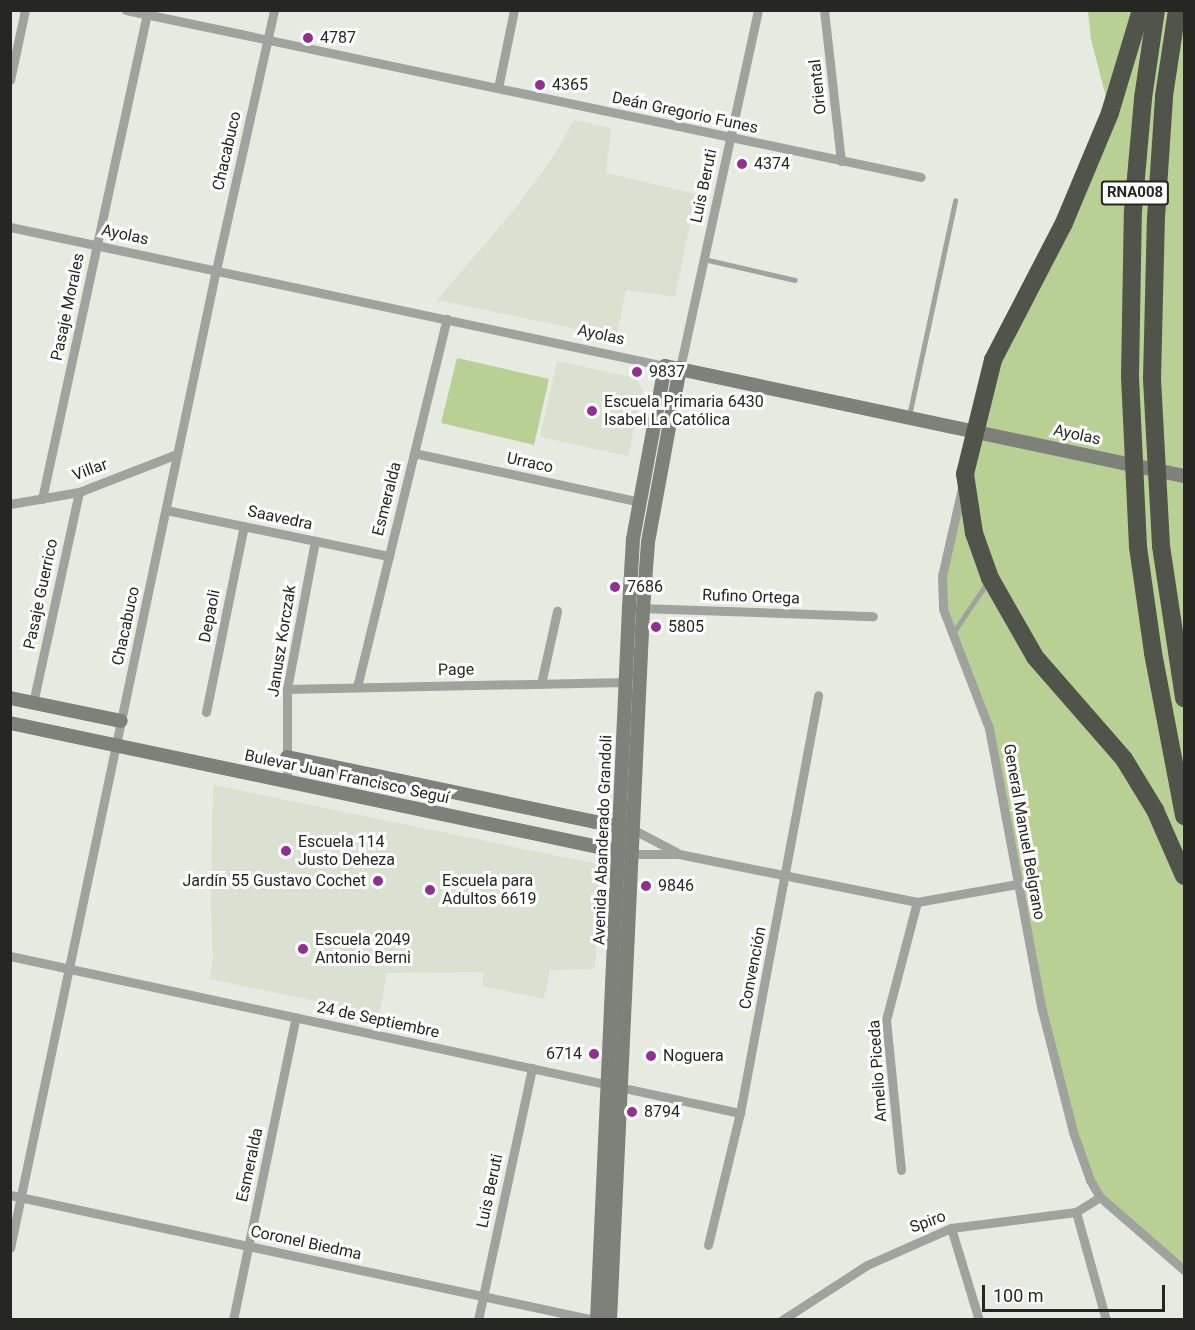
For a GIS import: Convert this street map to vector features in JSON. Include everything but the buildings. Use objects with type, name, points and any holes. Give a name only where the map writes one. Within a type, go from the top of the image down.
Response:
[{"type":"highway","name":"RNA008","points":[[974,429],[993,360],[1064,223],[1110,113],[1141,10]]},
{"type":"highway","name":"RNA008","points":[[1156,10],[1143,98],[1133,212],[1130,377],[1138,547],[1153,653],[1185,816]]},
{"type":"highway","name":"RNA008","points":[[1177,10],[1162,118],[1156,218],[1152,379],[1161,546],[1185,698]]},
{"type":"highway","points":[[974,429],[965,474],[974,533],[990,578],[1035,657],[1124,759],[1155,810],[1185,876]]},
{"type":"street","points":[[10,80],[25,10]]},
{"type":"street","name":"Deán Gregorio Funes","points":[[126,10],[921,177]]},
{"type":"street","name":"Chacabuco","points":[[10,1248],[216,270],[274,10]]},
{"type":"street","points":[[498,88],[514,10]]},
{"type":"street","name":"Luis Beruti","points":[[680,368],[758,10]]},
{"type":"street","name":"Oriental","points":[[824,10],[841,161]]},
{"type":"street","name":"Pasaje Morales","points":[[42,499],[147,15]]},
{"type":"street","name":"Ayolas","points":[[10,227],[974,429],[1185,476]]},
{"type":"street","name":"Esmeralda","points":[[357,687],[447,319]]},
{"type":"street","name":"Avenida Abanderado Grandoli","points":[[627,829],[626,682],[633,539],[665,366]]},
{"type":"street","name":"Avenida Abanderado Grandoli","points":[[610,1320],[615,1086],[627,829],[643,609],[648,542],[680,368]]},
{"type":"street","name":"Urraco","points":[[414,453],[640,502]]},
{"type":"street","name":"Villar","points":[[10,504],[79,492],[177,454]]},
{"type":"street","name":"General Manuel Belgrano","points":[[965,474],[942,576],[943,609],[990,728],[1042,1010],[1073,1132],[1090,1180],[1100,1197]]},
{"type":"street","name":"Pasaje Guerrico","points":[[33,703],[79,492]]},
{"type":"street","name":"Saavedra","points":[[166,510],[389,556]]},
{"type":"street","name":"Depaoli","points":[[206,712],[244,526]]},
{"type":"street","name":"Janusz Korczak","points":[[287,782],[287,689],[315,541]]},
{"type":"street","name":"Rufino Ortega","points":[[628,608],[873,616]]},
{"type":"street","points":[[541,684],[557,611]]},
{"type":"street","name":"Page","points":[[287,689],[626,682]]},
{"type":"street","name":"Convención","points":[[708,1245],[740,1113],[819,695]]},
{"type":"street","points":[[10,698],[121,722]]},
{"type":"street","name":"Bulevar Juan Francisco Seguí","points":[[10,723],[626,852],[679,854],[917,902],[1017,884]]},
{"type":"street","name":"Bulevar Juan Francisco Seguí","points":[[287,757],[627,829],[679,854]]},
{"type":"street","name":"Amelio Piceda","points":[[901,1170],[886,1020],[917,902]]},
{"type":"street","name":"24 de Septiembre","points":[[10,956],[740,1113]]},
{"type":"street","name":"Esmeralda","points":[[233,1320],[296,1017]]},
{"type":"street","name":"Luis Beruti","points":[[478,1320],[532,1068]]},
{"type":"street","name":"Avenida Abanderado Grandoli","points":[[596,1320],[615,1086]]},
{"type":"street","name":"Coronel Biedma","points":[[10,1195],[596,1320]]},
{"type":"street","points":[[1100,1197],[1185,1270]]},
{"type":"street","name":"Spiro","points":[[782,1320],[794,1316],[867,1265],[951,1227],[1076,1212],[1100,1197]]},
{"type":"street","points":[[1076,1212],[1106,1320]]},
{"type":"street","points":[[951,1227],[979,1320]]},
{"type":"lane","points":[[909,416],[955,201]]},
{"type":"lane","points":[[704,259],[795,280]]},
{"type":"lane","points":[[952,635],[990,578]]},
{"type":"shaded area","points":[[574,120],[611,128],[606,173],[696,194],[675,297],[626,290],[616,337],[437,300],[514,210],[551,160]]},
{"type":"shaded area","name":"Escuela Primaria 6430 Isabel La Católica","points":[[557,361],[636,378],[643,390],[628,456],[540,437]]},
{"type":"shaded area","points":[[213,785],[597,864],[600,868],[595,969],[550,970],[544,999],[482,986],[484,972],[387,973],[379,1014],[209,979],[213,960],[211,898]]},
{"type":"green space","points":[[1088,11],[1184,11],[1184,1270],[1100,1197],[1090,1180],[1042,1010],[989,728],[952,635],[942,576],[993,360],[1110,113],[1091,39]]},
{"type":"green space","points":[[457,358],[549,379],[534,445],[441,423]]},
{"type":"place","name":"4787","points":[[308,38]]},
{"type":"place","name":"4365","points":[[540,85]]},
{"type":"place","name":"4374","points":[[742,164]]},
{"type":"place","name":"9837","points":[[637,372]]},
{"type":"place","name":"Escuela Primaria 6430 Isabel La Católica","points":[[592,411]]},
{"type":"place","name":"7686","points":[[615,587]]},
{"type":"place","name":"5805","points":[[656,627]]},
{"type":"place","name":"Escuela 114 Justo Deheza","points":[[286,851]]},
{"type":"place","name":"Jardín 55 Gustavo Cochet","points":[[378,881]]},
{"type":"place","name":"9846","points":[[646,886]]},
{"type":"place","name":"Escuela para Adultos 6619","points":[[430,890]]},
{"type":"place","name":"Escuela 2049 Antonio Berni","points":[[303,949]]},
{"type":"place","name":"6714","points":[[594,1054]]},
{"type":"place","name":"Noguera","points":[[651,1056]]},
{"type":"place","name":"8794","points":[[632,1112]]}]
